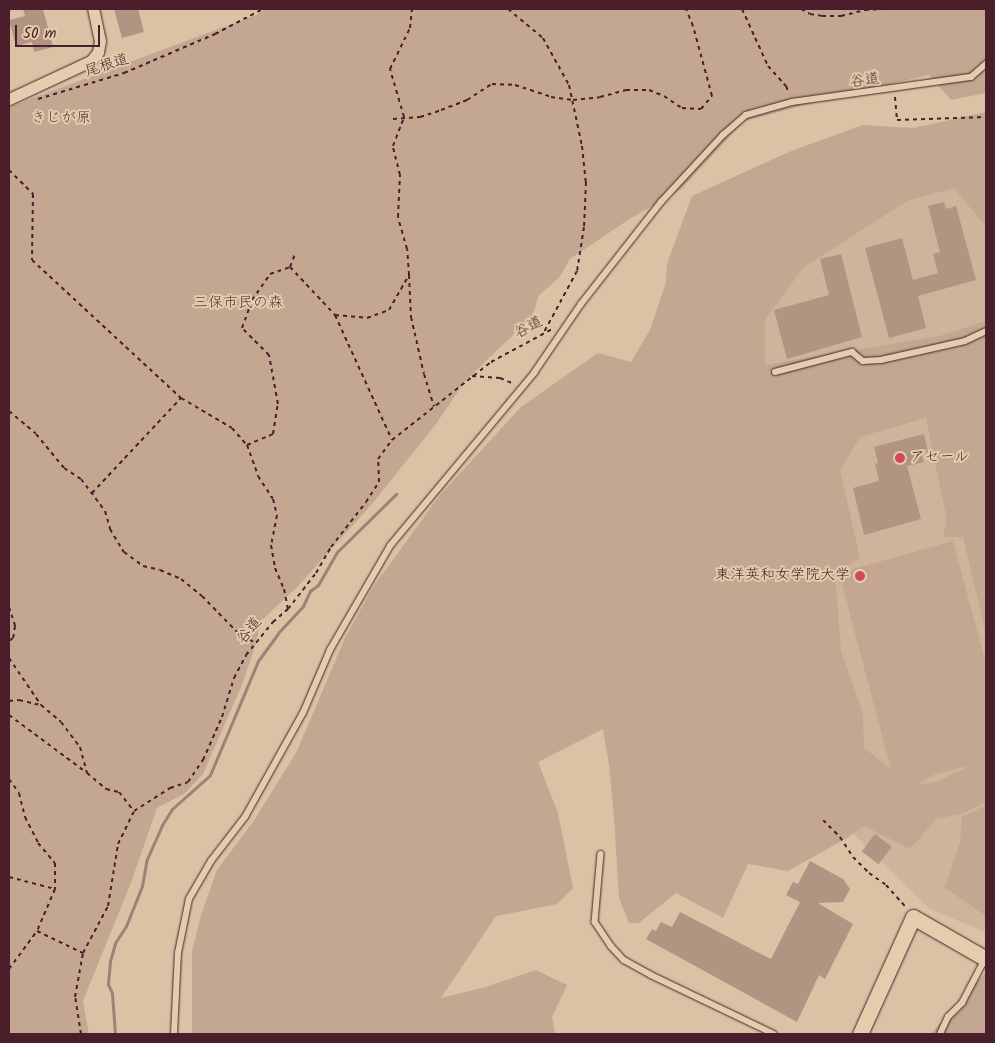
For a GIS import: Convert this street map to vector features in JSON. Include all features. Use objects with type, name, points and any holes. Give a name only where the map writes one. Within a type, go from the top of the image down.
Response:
[{"type":"street","points":[[9,99],[91,61],[98,52],[100,41],[93,9]]},
{"type":"street","points":[[860,1034],[913,917],[986,959]]},
{"type":"lane","name":"谷道","points":[[174,1034],[178,953],[189,899],[211,861],[245,817],[303,713],[330,650],[390,546],[522,387],[661,202],[723,135],[746,115],[792,102],[971,78],[986,64]]},
{"type":"lane","points":[[775,372],[852,352],[863,361],[881,360],[939,348],[965,341],[986,332]]},
{"type":"lane","points":[[601,854],[595,922],[611,946],[624,960],[651,975],[774,1034]]},
{"type":"lane","points":[[940,1034],[948,1017],[962,1003],[986,959]]},
{"type":"path","name":"尾根道","points":[[35,100],[124,73],[215,34],[263,9]]},
{"type":"path","points":[[412,9],[410,28],[390,69],[404,117],[393,146],[400,175],[398,217],[407,249],[411,317],[424,374],[434,407]]},
{"type":"path","points":[[508,9],[543,38],[570,85],[586,182],[584,227],[577,272],[544,332]]},
{"type":"path","points":[[393,119],[420,117],[441,110],[467,100],[492,84],[515,85],[551,98],[573,100],[600,97],[626,90],[649,90],[664,96],[682,108],[701,109],[712,96],[693,26],[686,9]]},
{"type":"path","points":[[742,9],[768,66],[786,86],[792,102]]},
{"type":"path","points":[[800,9],[810,14],[841,16],[865,10],[884,9]]},
{"type":"path","points":[[895,89],[897,120],[986,118]]},
{"type":"path","points":[[9,170],[33,194],[32,260],[181,398],[232,428],[247,445],[258,476],[273,499],[277,515],[271,545],[275,568],[284,589],[288,610]]},
{"type":"path","points":[[247,445],[272,434],[278,404],[269,355],[242,328],[252,300],[270,274],[290,267],[295,254]]},
{"type":"path","points":[[290,267],[335,315],[392,440]]},
{"type":"path","points":[[335,315],[367,318],[389,310],[409,275]]},
{"type":"path","name":"谷道","points":[[134,811],[170,788],[188,782],[202,760],[222,717],[234,678],[255,642],[288,610],[379,482],[378,459],[392,440],[491,362],[544,332],[569,322]]},
{"type":"path","points":[[472,376],[500,378],[522,387]]},
{"type":"path","points":[[92,493],[181,398]]},
{"type":"path","points":[[9,411],[36,434],[64,468],[81,479],[105,511],[110,529],[124,552],[143,566],[160,570],[181,579],[202,596],[236,631],[255,642]]},
{"type":"path","points":[[9,606],[15,626],[13,638],[9,642]]},
{"type":"path","points":[[9,658],[41,705],[61,722],[80,747],[87,773]]},
{"type":"path","points":[[9,701],[19,700],[41,705]]},
{"type":"path","points":[[9,715],[106,789],[119,792],[134,811],[118,844],[108,906],[83,953],[74,996],[80,1034]]},
{"type":"path","points":[[9,779],[19,793],[25,817],[38,843],[55,864],[55,889],[37,931],[9,969]]},
{"type":"path","points":[[823,820],[840,837],[853,857],[869,873],[900,898],[913,917]]},
{"type":"path","points":[[9,877],[55,889]]},
{"type":"path","points":[[37,931],[83,953]]},
{"type":"shaded area","name":"東洋英和女学院大学","points":[[986,152],[986,930],[983,931],[930,909],[855,836],[818,790],[734,533],[771,273]]},
{"type":"green space","name":"三保市民の森","points":[[265,9],[986,9],[986,93],[951,100],[929,75],[858,91],[744,121],[681,189],[628,220],[570,259],[559,278],[539,295],[532,317],[465,381],[436,424],[371,505],[298,586],[261,621],[254,650],[241,687],[203,774],[184,794],[157,808],[132,880],[83,1001],[89,1034],[9,1034],[9,107],[256,15]]},
{"type":"green space","points":[[986,112],[986,227],[954,188],[907,201],[803,268],[765,320],[765,365],[939,336],[986,321],[986,634],[963,537],[943,537],[947,520],[926,418],[860,437],[840,470],[860,558],[835,573],[841,651],[863,713],[864,748],[891,769],[839,573],[953,541],[986,664],[986,802],[961,814],[936,819],[910,849],[864,826],[847,838],[788,871],[748,864],[723,918],[676,893],[639,923],[629,923],[619,898],[614,817],[603,729],[538,762],[558,813],[573,888],[557,904],[496,916],[441,998],[486,987],[536,970],[567,985],[552,1017],[555,1034],[192,1034],[192,952],[201,915],[217,870],[255,819],[297,751],[344,640],[373,587],[440,495],[521,407],[598,353],[631,362],[650,330],[666,282],[667,264],[692,196],[791,151],[863,125],[913,128]],"holes":[[[972,765],[936,782],[915,785],[936,774]]]},
{"type":"green space","points":[[986,805],[986,916],[945,888],[960,842],[962,817]]},
{"type":"green space","points":[[986,972],[986,1034],[931,1034]]},
{"type":"building","points":[[23,9],[43,9],[53,47],[34,52],[32,42],[16,46],[9,20],[25,16]]},
{"type":"building","points":[[114,9],[138,9],[144,32],[122,38]]},
{"type":"building","points":[[944,202],[946,209],[956,206],[976,280],[918,296],[926,328],[889,338],[865,248],[902,238],[913,280],[938,273],[933,254],[940,252],[928,206]]},
{"type":"building","points":[[841,254],[862,337],[787,359],[774,310],[829,295],[820,259]]},
{"type":"building","points":[[924,434],[928,452],[921,453],[924,462],[907,466],[921,519],[864,535],[853,488],[879,481],[875,464],[878,463],[874,447]]},
{"type":"building","points":[[875,834],[892,847],[879,864],[862,852]]},
{"type":"building","points":[[810,861],[843,879],[850,889],[843,902],[818,903],[853,924],[825,979],[819,975],[797,1022],[646,939],[652,929],[656,931],[661,922],[672,927],[680,912],[771,959],[800,902],[786,895],[793,882],[798,884]]},
{"type":"waterway","points":[[115,1034],[112,993],[108,984],[110,961],[115,943],[126,926],[142,886],[147,859],[162,825],[172,809],[210,775],[258,661],[278,633],[303,606],[310,591],[318,585],[337,552],[396,494]]},
{"type":"place","name":"アセール","points":[[900,458]]},
{"type":"place","name":"東洋英和女学院大学","points":[[860,576]]},
{"type":"park label","name":"きじが原","points":[[61,119]]}]
